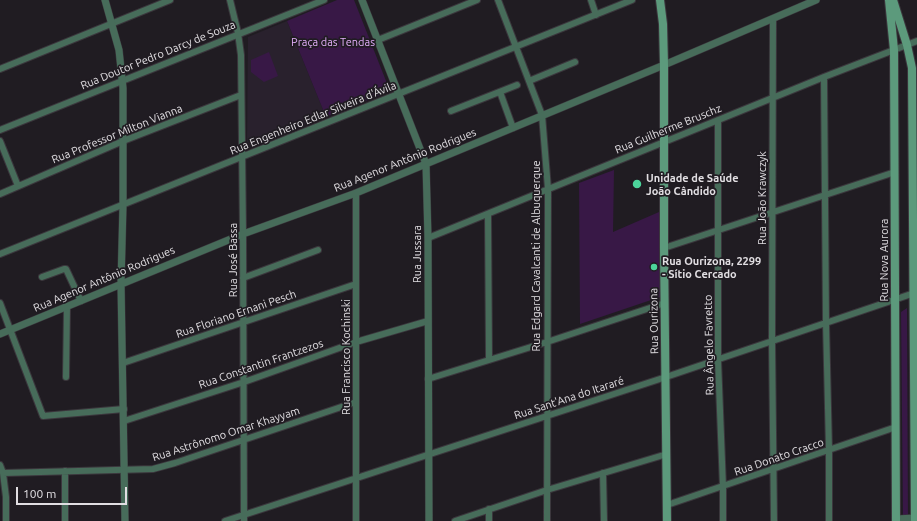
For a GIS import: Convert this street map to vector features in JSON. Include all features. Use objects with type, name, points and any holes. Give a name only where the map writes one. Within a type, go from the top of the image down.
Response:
[{"type":"main road","name":"Rua Ourizona","points":[[660,0],[663,24],[664,65],[664,248],[667,521]]},
{"type":"main road","name":"Rua Nova Aurora","points":[[889,0],[894,50],[896,520]]},
{"type":"main road","points":[[894,0],[907,44],[912,68],[914,104],[916,425],[915,519]]},
{"type":"street","points":[[105,0],[119,50],[122,80],[123,205],[121,283],[125,521]]},
{"type":"street","points":[[0,69],[112,22],[170,0]]},
{"type":"street","name":"Rua José Bassa","points":[[230,0],[238,33],[241,55],[244,521]]},
{"type":"street","name":"Rua Doutor Pedro Darcy de Souza","points":[[0,130],[238,33],[324,0]]},
{"type":"street","name":"Rua Jussara","points":[[362,0],[426,164],[428,238],[429,521]]},
{"type":"street","points":[[378,40],[477,0]]},
{"type":"street","name":"Rua Edgard Cavalcanti de Albuquerque","points":[[498,0],[542,115],[548,189],[547,521]]},
{"type":"street","points":[[591,0],[596,15]]},
{"type":"street","name":"Rua Engenheiro Edlar Silveira d'Ávila","points":[[0,254],[632,0]]},
{"type":"street","name":"Rua Agenor Antônio Rodrigues","points":[[0,334],[243,234],[426,164],[664,65],[815,0]]},
{"type":"street","name":"Rua João Krawczyk","points":[[773,18],[772,341],[774,521]]},
{"type":"street","name":"Rua Guilherme Bruschz","points":[[428,238],[824,77],[917,41]]},
{"type":"street","points":[[529,81],[575,62]]},
{"type":"street","points":[[824,77],[829,521]]},
{"type":"street","points":[[451,111],[517,85]]},
{"type":"street","points":[[500,92],[513,128]]},
{"type":"street","name":"Rua Professor Milton Vianna","points":[[0,194],[123,141],[241,95]]},
{"type":"street","name":"Rua Ângelo Favretto","points":[[718,120],[718,360],[723,521]]},
{"type":"street","points":[[0,141],[18,186]]},
{"type":"street","points":[[664,248],[895,172]]},
{"type":"street","name":"Rua Francisco Kochinski","points":[[356,192],[356,521]]},
{"type":"street","points":[[488,214],[489,360]]},
{"type":"street","points":[[243,278],[318,250]]},
{"type":"street","points":[[42,277],[66,269],[81,301]]},
{"type":"street","name":"Rua Floriano Ernani Pesch","points":[[123,363],[356,284]]},
{"type":"street","name":"Rua Sant'Ana do Itararé","points":[[225,521],[718,360],[896,300],[915,292]]},
{"type":"street","points":[[0,303],[43,416],[124,409]]},
{"type":"street","points":[[428,379],[665,303]]},
{"type":"street","points":[[66,377],[67,306]]},
{"type":"street","name":"Rua Constantin Frantzezos","points":[[124,421],[244,382],[356,342],[428,321]]},
{"type":"street","name":"Rua Astrônomo Omar Khayyam","points":[[3,473],[124,471],[153,469],[356,402]]},
{"type":"street","name":"Rua Donato Cracco","points":[[667,505],[896,427]]},
{"type":"street","points":[[455,521],[547,490],[666,454]]},
{"type":"street","points":[[0,465],[3,473],[6,497],[6,521]]},
{"type":"street","points":[[65,472],[65,521]]},
{"type":"street","points":[[603,473],[604,521]]},
{"type":"street","points":[[489,509],[489,521]]},
{"type":"street","points":[[896,520],[915,519]]},
{"type":"shaded area","points":[[287,21],[326,117],[247,148],[248,37]]},
{"type":"green space","name":"Praça das Tendas","points":[[337,0],[354,0],[390,91],[326,117],[287,21]]},
{"type":"green space","points":[[269,52],[278,76],[264,82],[251,72],[251,60]]},
{"type":"green space","points":[[614,170],[613,232],[659,212],[660,297],[580,324],[579,183]]},
{"type":"green space","points":[[907,308],[908,521],[903,521],[901,312]]},
{"type":"place","name":"Unidade de Saúde João Cândido","points":[[637,184]]},
{"type":"place","name":"Rua Ourizona, 2299 - Sítio Cercado","points":[[654,267]]}]
